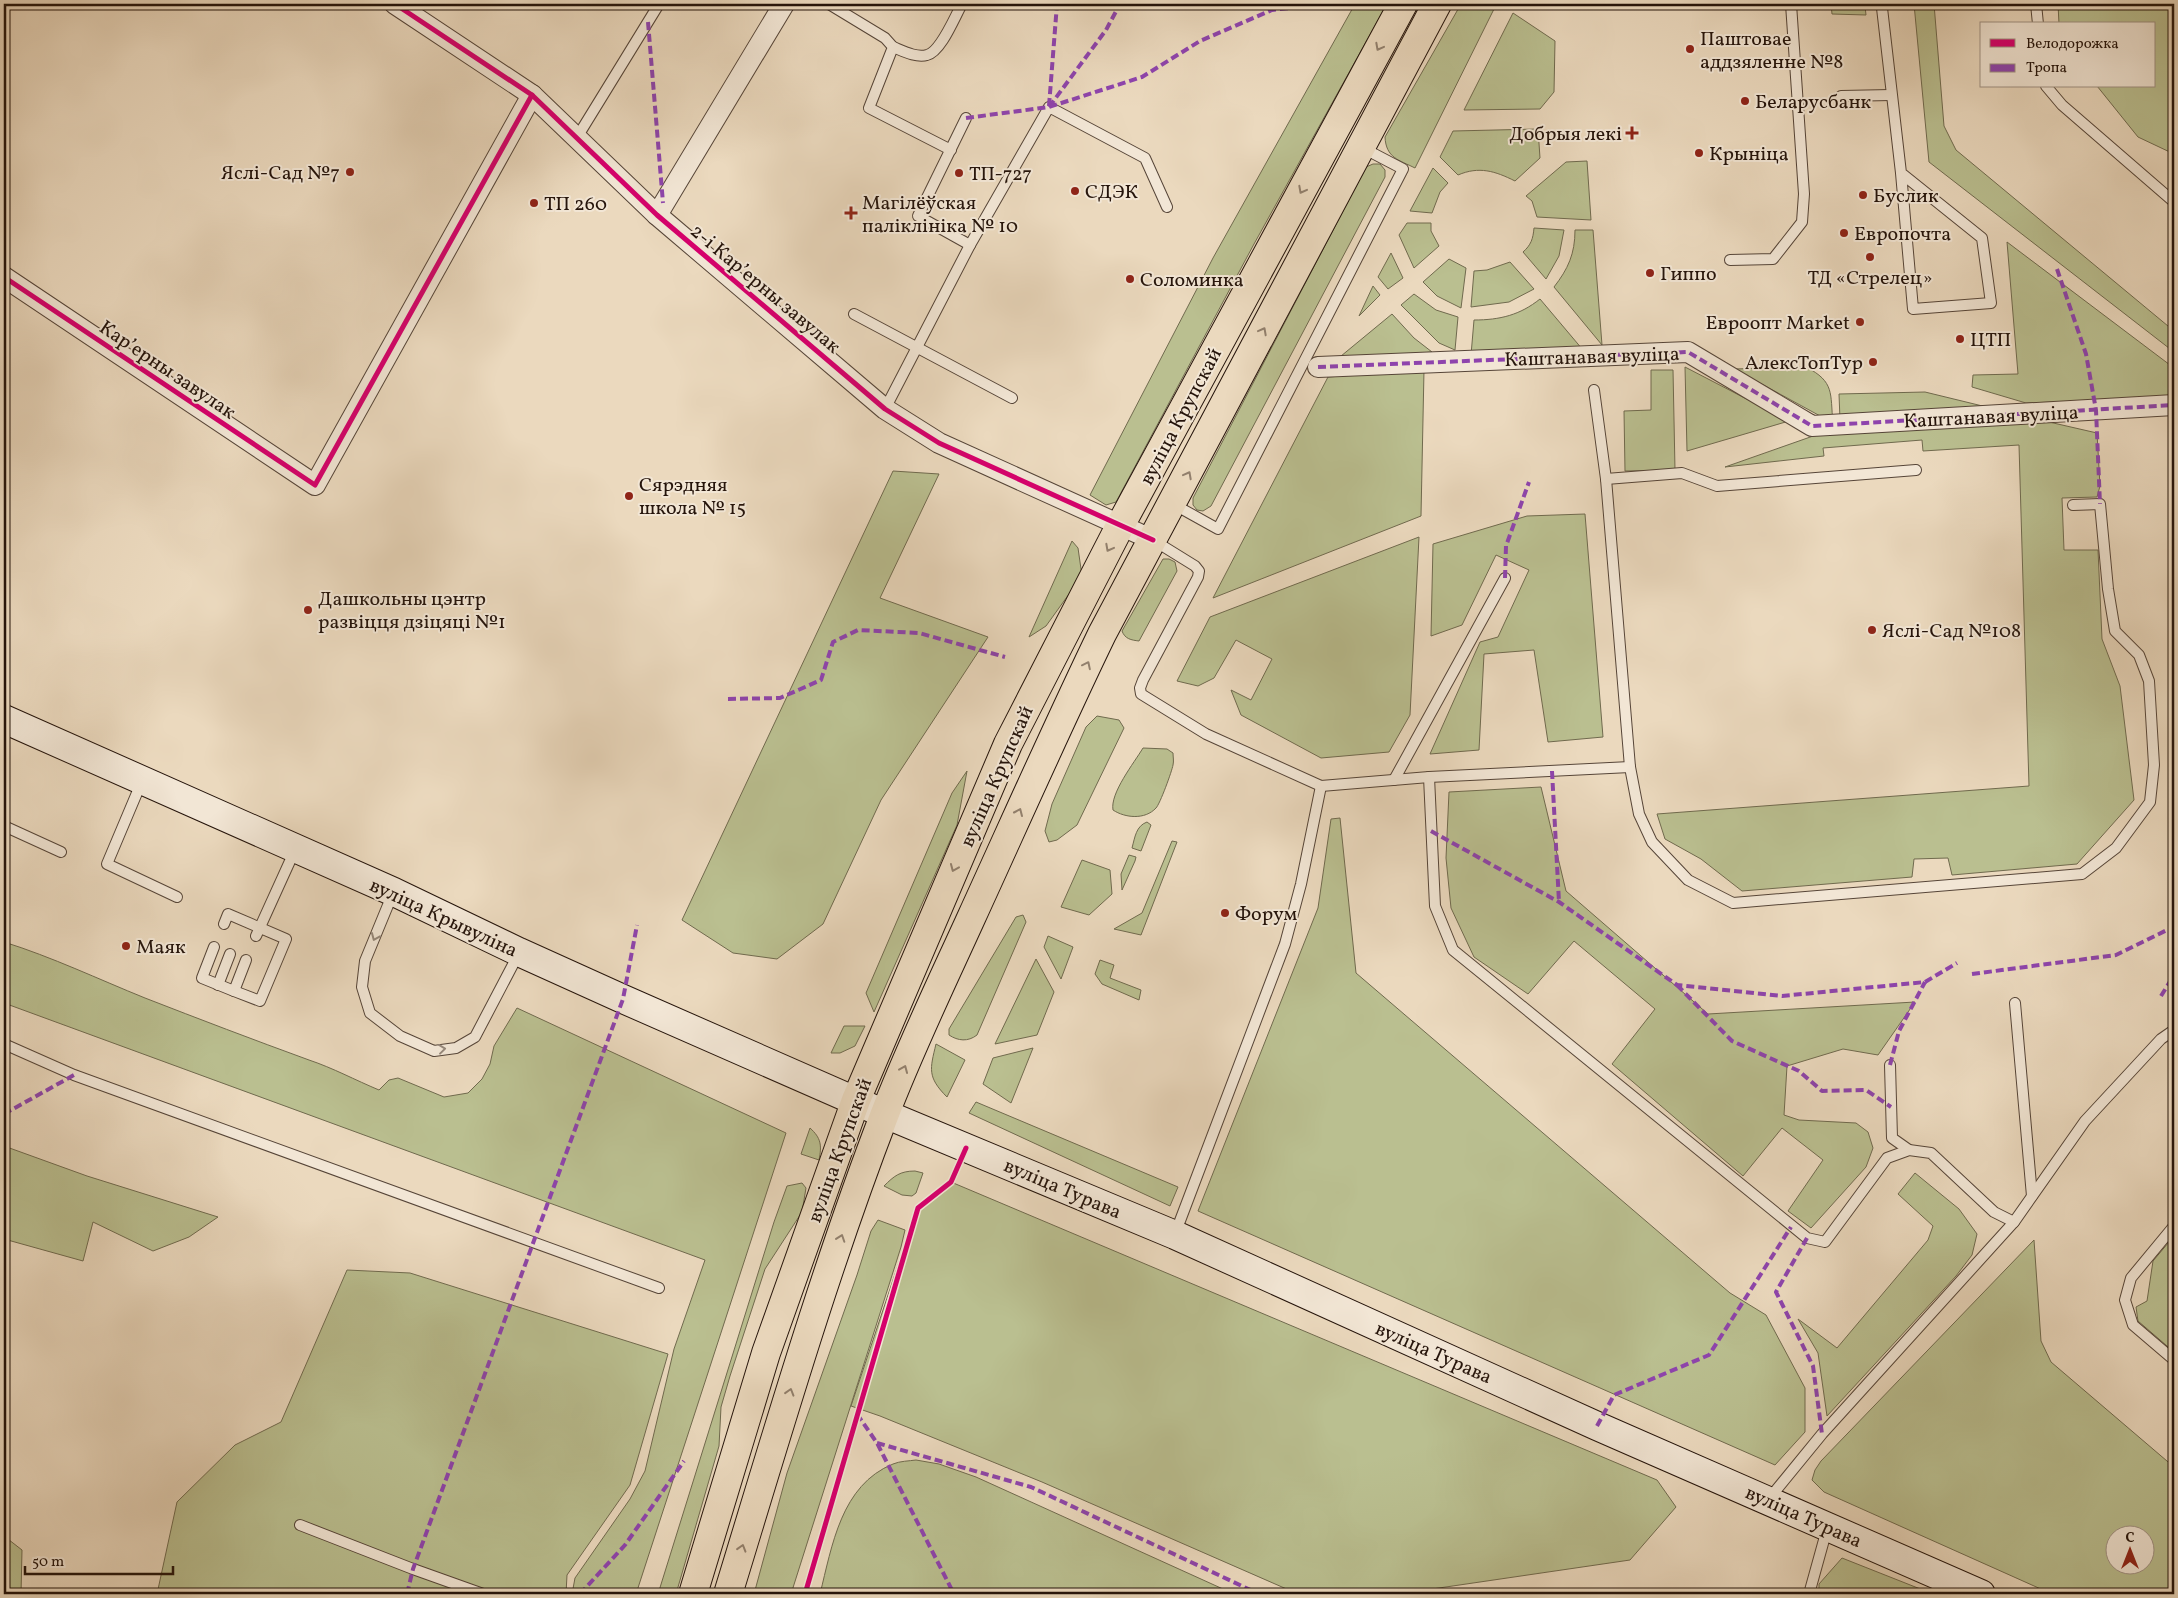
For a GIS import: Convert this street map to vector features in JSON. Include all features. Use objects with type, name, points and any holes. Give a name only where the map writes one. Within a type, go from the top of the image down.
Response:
[{"type":"main road","name":"вуліца Крупскай","points":[[693,1594],[766,1353],[856,1100],[1008,744],[1121,524],[1403,4]]},
{"type":"main road","name":"вуліца Крупскай","points":[[728,1594],[795,1374],[860,1182],[885,1114],[918,1035],[1102,634],[1437,4]]},
{"type":"main road","name":"вуліца Крывуліна","points":[[4,719],[394,892],[519,952],[885,1114]]},
{"type":"main road","name":"вуліца Турава","points":[[885,1114],[1175,1235],[1597,1426],[1981,1594]]},
{"type":"street","name":"2-і Карʼерны завулак","points":[[395,4],[532,95],[657,215],[885,409],[939,443],[1153,540]]},
{"type":"street","points":[[657,215],[784,4]]},
{"type":"street","name":"Карʼерны завулак","points":[[4,277],[315,485],[532,95]]},
{"type":"street","name":"Каштанавая вуліца","points":[[1318,366],[1688,352],[1812,426],[2174,405]]},
{"type":"lane","points":[[576,139],[659,4]]},
{"type":"lane","points":[[829,4],[885,38],[893,47],[915,56],[928,56],[938,48],[962,4]]},
{"type":"lane","points":[[1730,260],[1773,259],[1802,222],[1804,194],[1791,4]]},
{"type":"lane","points":[[1879,4],[1882,8],[1901,173],[1913,309],[1991,303],[1982,238],[1901,173]]},
{"type":"lane","points":[[2036,4],[2038,22]]},
{"type":"lane","points":[[893,47],[869,108],[951,150]]},
{"type":"lane","points":[[2048,88],[2062,105],[2174,202]]},
{"type":"lane","points":[[1841,96],[1891,95]]},
{"type":"lane","points":[[885,409],[918,349],[970,245],[1049,108],[1145,158],[1167,207]]},
{"type":"lane","points":[[966,118],[918,216],[970,245]]},
{"type":"lane","points":[[1172,503],[1218,529],[1403,169],[1360,146]]},
{"type":"lane","points":[[854,314],[1012,398]]},
{"type":"lane","points":[[1594,390],[1606,479],[1630,768],[1639,814],[1652,842],[1688,880],[1733,903],[2082,874],[2116,848],[2150,802],[2154,765],[2149,681],[2139,655],[2115,631],[2108,589],[2100,504],[2073,505]]},
{"type":"lane","points":[[1606,479],[1682,474],[1717,486],[1916,470]]},
{"type":"lane","points":[[1153,540],[1195,566],[1199,571],[1198,578],[1143,680],[1140,694],[1206,734],[1321,786],[1429,777],[1630,768]]},
{"type":"lane","points":[[1394,780],[1505,578]]},
{"type":"lane","points":[[1429,777],[1435,906],[1453,950],[1791,1227],[1807,1238],[1825,1242],[1887,1158],[1909,1150]]},
{"type":"lane","points":[[142,781],[107,864],[177,897]]},
{"type":"lane","points":[[1175,1235],[1285,944],[1301,884],[1321,786]]},
{"type":"lane","points":[[4,826],[61,852]]},
{"type":"lane","points":[[257,932],[296,849]]},
{"type":"lane","points":[[394,892],[365,961],[362,987],[370,1013],[400,1036],[434,1051],[456,1048],[475,1037],[519,952]]},
{"type":"lane","points":[[214,947],[202,978],[260,1001],[286,939],[257,932],[242,925],[228,914],[224,924]]},
{"type":"lane","points":[[218,985],[230,954]]},
{"type":"lane","points":[[234,991],[246,960]]},
{"type":"lane","points":[[2015,1003],[2032,1196]]},
{"type":"lane","points":[[1767,1500],[1822,1434],[2014,1222],[2084,1121],[2161,1039],[2174,1030]]},
{"type":"lane","points":[[4,1044],[83,1079],[659,1288]]},
{"type":"lane","points":[[1890,1066],[1892,1138],[1909,1150],[1931,1153],[1994,1212],[2014,1222]]},
{"type":"lane","points":[[2174,1226],[2131,1278],[2126,1300],[2133,1325],[2174,1360]]},
{"type":"lane","points":[[300,1525],[413,1570],[483,1594]]},
{"type":"lane","points":[[1809,1594],[1828,1528]]},
{"type":"green space","points":[[1355,4],[1387,4],[1254,244],[1116,502],[1106,505],[1090,495],[1213,258]]},
{"type":"green space","points":[[1461,4],[1496,5],[1415,168],[1391,154],[1385,137]]},
{"type":"green space","points":[[1831,4],[1862,4],[1865,6],[1866,15],[1832,14]]},
{"type":"green space","points":[[1914,4],[1934,4],[1944,126],[1956,150],[2174,331],[2174,352],[1929,162]]},
{"type":"green space","points":[[2058,4],[2174,4],[2174,154],[2138,137],[2099,88],[2156,88],[2156,22],[2059,22]]},
{"type":"green space","points":[[1513,13],[1555,41],[1554,92],[1540,109],[1464,110]]},
{"type":"green space","points":[[1538,129],[1540,158],[1515,181],[1501,175],[1480,170],[1458,175],[1440,157],[1453,131]]},
{"type":"green space","points":[[1587,161],[1591,220],[1537,217],[1532,201],[1526,196],[1566,162]]},
{"type":"green space","points":[[1380,164],[1385,170],[1385,177],[1211,506],[1203,511],[1197,510],[1193,505],[1193,498],[1366,167]]},
{"type":"green space","points":[[1433,168],[1448,183],[1440,192],[1432,213],[1410,211]]},
{"type":"green space","points":[[1407,223],[1431,223],[1431,231],[1439,246],[1414,268],[1399,235]]},
{"type":"green space","points":[[1534,228],[1564,230],[1559,256],[1546,279],[1523,252],[1531,242]]},
{"type":"green space","points":[[1575,230],[1593,230],[1602,345],[1554,287],[1570,261],[1574,246]]},
{"type":"green space","points":[[2007,242],[2174,368],[2174,398],[2026,403],[1972,387],[1973,375],[2018,374]]},
{"type":"green space","points":[[1391,253],[1403,278],[1388,289],[1378,277]]},
{"type":"green space","points":[[1449,259],[1466,268],[1461,308],[1437,296],[1423,282]]},
{"type":"green space","points":[[1510,262],[1534,289],[1509,302],[1471,307],[1474,271],[1487,270]]},
{"type":"green space","points":[[1373,286],[1380,295],[1359,316]]},
{"type":"green space","points":[[1414,294],[1436,310],[1458,317],[1455,350],[1439,343],[1401,305]]},
{"type":"green space","points":[[1540,299],[1583,350],[1471,355],[1474,320],[1509,316],[1525,309]]},
{"type":"green space","points":[[1392,314],[1414,338],[1432,352],[1335,361]]},
{"type":"green space","points":[[1685,367],[1789,421],[1687,451]]},
{"type":"green space","points":[[1806,367],[1822,378],[1829,389],[1833,423],[1734,369]]},
{"type":"green space","points":[[1424,370],[1421,516],[1213,598],[1328,377]]},
{"type":"green space","points":[[1651,370],[1673,370],[1675,470],[1625,471],[1624,411],[1651,410]]},
{"type":"green space","points":[[1925,392],[2003,411],[1840,420],[1839,394]]},
{"type":"green space","points":[[2049,422],[2097,433],[2100,486],[2097,497],[2062,498],[2064,550],[2098,550],[2102,639],[2120,686],[2134,800],[2077,864],[1952,875],[1948,858],[1914,859],[1912,877],[1742,891],[1701,859],[1665,839],[1657,814],[2029,786],[2019,445],[1923,451],[1922,440],[1823,448],[1824,456],[1725,467],[1816,435]]},
{"type":"green space","points":[[893,471],[939,474],[880,598],[988,637],[881,800],[823,924],[777,959],[733,953],[682,920]]},
{"type":"green space","points":[[1585,514],[1603,737],[1548,742],[1534,650],[1484,654],[1479,750],[1430,754],[1480,642],[1498,637],[1529,570],[1496,555],[1462,625],[1431,636],[1433,544],[1527,516]]},
{"type":"green space","points":[[1419,537],[1410,715],[1389,752],[1321,758],[1241,715],[1231,690],[1251,700],[1272,659],[1236,640],[1214,678],[1198,686],[1177,681],[1210,617]]},
{"type":"green space","points":[[1072,541],[1078,548],[1082,576],[1046,626],[1029,637]]},
{"type":"green space","points":[[1163,559],[1175,562],[1177,571],[1139,641],[1129,639],[1122,631]]},
{"type":"green space","points":[[1097,716],[1119,720],[1124,728],[1077,825],[1057,840],[1049,842],[1045,831],[1052,804],[1086,727]]},
{"type":"green space","points":[[1143,748],[1167,749],[1173,753],[1172,768],[1156,808],[1141,816],[1123,815],[1113,810],[1115,795]]},
{"type":"green space","points":[[967,771],[957,825],[874,1012],[866,993],[952,793]]},
{"type":"green space","points":[[1541,787],[1566,891],[1708,1014],[1915,1002],[1878,1055],[1843,1049],[1787,1066],[1784,1115],[1799,1120],[1856,1123],[1868,1132],[1873,1148],[1866,1167],[1811,1228],[1788,1211],[1823,1160],[1782,1128],[1743,1176],[1612,1064],[1655,1009],[1574,941],[1528,994],[1474,957],[1451,908],[1446,858],[1449,792]]},
{"type":"green space","points":[[1340,818],[1356,973],[1730,1293],[1766,1315],[1805,1388],[1805,1432],[1775,1465],[1198,1211],[1318,908],[1331,819]]},
{"type":"green space","points":[[1147,822],[1151,825],[1141,851],[1132,848],[1138,829]]},
{"type":"green space","points":[[1172,841],[1177,842],[1141,935],[1114,929],[1142,913]]},
{"type":"green space","points":[[1129,855],[1136,857],[1122,890],[1121,874]]},
{"type":"green space","points":[[1082,860],[1110,870],[1112,894],[1089,915],[1061,907]]},
{"type":"green space","points":[[1023,915],[1026,922],[977,1035],[963,1040],[949,1035],[949,1029],[1016,917]]},
{"type":"green space","points":[[1048,936],[1073,947],[1061,979],[1044,947]]},
{"type":"green space","points":[[4,942],[57,961],[165,1006],[318,1063],[379,1090],[389,1080],[398,1078],[444,1097],[468,1093],[482,1079],[490,1064],[494,1046],[517,1008],[786,1133],[636,1594],[572,1594],[575,1578],[630,1499],[645,1471],[674,1349],[705,1260],[4,1003]]},
{"type":"green space","points":[[1036,959],[1054,992],[1037,1035],[995,1044]]},
{"type":"green space","points":[[1100,960],[1114,965],[1110,978],[1141,990],[1139,1000],[1102,984],[1095,974]]},
{"type":"green space","points":[[844,1026],[865,1026],[855,1046],[840,1053],[831,1053]]},
{"type":"green space","points":[[936,1044],[965,1060],[947,1097],[933,1078],[932,1060]]},
{"type":"green space","points":[[1033,1048],[1011,1103],[983,1084],[993,1058]]},
{"type":"green space","points":[[976,1102],[1178,1187],[1170,1206],[969,1113]]},
{"type":"green space","points":[[810,1128],[820,1142],[819,1160],[801,1154]]},
{"type":"green space","points":[[4,1146],[87,1176],[218,1217],[189,1237],[153,1251],[93,1222],[83,1261],[4,1239]]},
{"type":"green space","points":[[915,1171],[923,1173],[916,1193],[912,1196],[902,1195],[884,1186],[898,1175]]},
{"type":"green space","points":[[1915,1173],[1959,1209],[1977,1234],[1972,1255],[1956,1276],[1827,1416],[1818,1353],[1798,1319],[1837,1348],[1928,1240],[1933,1226],[1898,1194]]},
{"type":"green space","points":[[951,1182],[1657,1480],[1676,1507],[1630,1560],[1398,1594],[1298,1594],[1042,1482],[851,1406],[917,1208]]},
{"type":"green space","points":[[802,1183],[806,1188],[802,1212],[765,1269],[730,1376],[721,1407],[719,1446],[676,1594],[658,1594],[774,1222],[787,1186]]},
{"type":"green space","points":[[878,1220],[905,1230],[791,1594],[754,1594],[787,1473],[871,1231]]},
{"type":"green space","points":[[2174,1236],[2174,1352],[2138,1321],[2136,1307],[2147,1301],[2153,1261]]},
{"type":"green space","points":[[2034,1240],[2041,1341],[2051,1362],[2174,1467],[2174,1594],[2052,1594],[1824,1492],[1812,1480],[1815,1470],[1821,1461]]},
{"type":"green space","points":[[347,1270],[410,1273],[668,1354],[630,1485],[567,1575],[566,1594],[157,1594],[177,1502],[235,1445],[281,1422]]},
{"type":"green space","points":[[916,1460],[939,1464],[976,1477],[1234,1594],[820,1594],[829,1556],[841,1519],[861,1486],[875,1474],[893,1464]]},
{"type":"green space","points":[[4,1536],[22,1550],[21,1594],[4,1594]]},
{"type":"green space","points":[[1842,1558],[1933,1594],[1819,1594],[1819,1584]]},
{"type":"marked path","points":[[1049,106],[1057,4]]},
{"type":"marked path","points":[[1049,107],[1106,30],[1120,4]]},
{"type":"marked path","points":[[966,118],[1049,107],[1142,77],[1200,41],[1272,10],[1324,4]]},
{"type":"marked path","points":[[648,22],[663,203]]},
{"type":"marked path","points":[[2057,269],[2086,354],[2096,410],[2100,504]]},
{"type":"marked path","points":[[1318,367],[1688,352],[1812,426],[2174,405]]},
{"type":"marked path","points":[[1505,578],[1506,546],[1529,482]]},
{"type":"marked path","points":[[728,699],[780,698],[821,680],[833,642],[858,630],[919,633],[1005,657]]},
{"type":"marked path","points":[[1552,771],[1559,902]]},
{"type":"marked path","points":[[1431,831],[1559,902],[1677,985],[1782,996],[1925,982],[1957,963]]},
{"type":"marked path","points":[[407,1594],[413,1569],[623,999],[637,925]]},
{"type":"marked path","points":[[1972,974],[2116,955],[2167,930],[2174,929]]},
{"type":"marked path","points":[[2161,996],[2174,975]]},
{"type":"marked path","points":[[1890,1065],[1899,1031],[1925,982]]},
{"type":"marked path","points":[[1677,985],[1732,1041],[1799,1071],[1822,1091],[1866,1090],[1891,1107]]},
{"type":"marked path","points":[[4,1114],[74,1075]]},
{"type":"marked path","points":[[1597,1426],[1614,1395],[1709,1355],[1791,1227]]},
{"type":"marked path","points":[[1807,1238],[1776,1292],[1813,1366],[1822,1434]]},
{"type":"marked path","points":[[857,1414],[877,1443],[954,1594]]},
{"type":"marked path","points":[[877,1443],[1031,1487],[1259,1594]]},
{"type":"marked path","points":[[580,1594],[625,1545],[684,1461]]},
{"type":"marked path","points":[[2162,1594],[2174,1587]]},
{"type":"cycle path","points":[[395,4],[532,95],[657,215],[885,409],[939,443],[1153,540]]},
{"type":"cycle path","points":[[4,277],[315,485],[532,95]]},
{"type":"cycle path","points":[[805,1594],[918,1208],[951,1182],[966,1148]]},
{"type":"place","name":"Паштовае аддзяленне №8","points":[[1690,49]]},
{"type":"place","name":"Беларусбанк","points":[[1745,101]]},
{"type":"place","name":"Добрыя лекі","points":[[1632,133]]},
{"type":"place","name":"Крыніца","points":[[1699,153]]},
{"type":"place","name":"Яслі-Сад №7","points":[[350,172]]},
{"type":"place","name":"ТП-727","points":[[959,173]]},
{"type":"place","name":"СДЭК","points":[[1075,191]]},
{"type":"place","name":"Буслик","points":[[1863,195]]},
{"type":"place","name":"ТП 260","points":[[534,203]]},
{"type":"place","name":"Магілёўская паліклініка № 10","points":[[851,213]]},
{"type":"place","name":"Европочта","points":[[1844,233]]},
{"type":"place","name":"ТД «Стрелец»","points":[[1870,257]]},
{"type":"place","name":"Гиппо","points":[[1650,273]]},
{"type":"place","name":"Соломинка","points":[[1130,279]]},
{"type":"place","name":"Евроопт Market","points":[[1860,322]]},
{"type":"place","name":"ЦТП","points":[[1960,339]]},
{"type":"place","name":"АлексТопТур","points":[[1873,362]]},
{"type":"place","name":"Сярэдняя школа № 15","points":[[629,496]]},
{"type":"place","name":"Дашкольны цэнтр развіцця дзіцяці №1","points":[[308,610]]},
{"type":"place","name":"Яслі-Сад №108","points":[[1872,630]]},
{"type":"place","name":"Форум","points":[[1225,913]]},
{"type":"place","name":"Маяк","points":[[126,946]]}]
